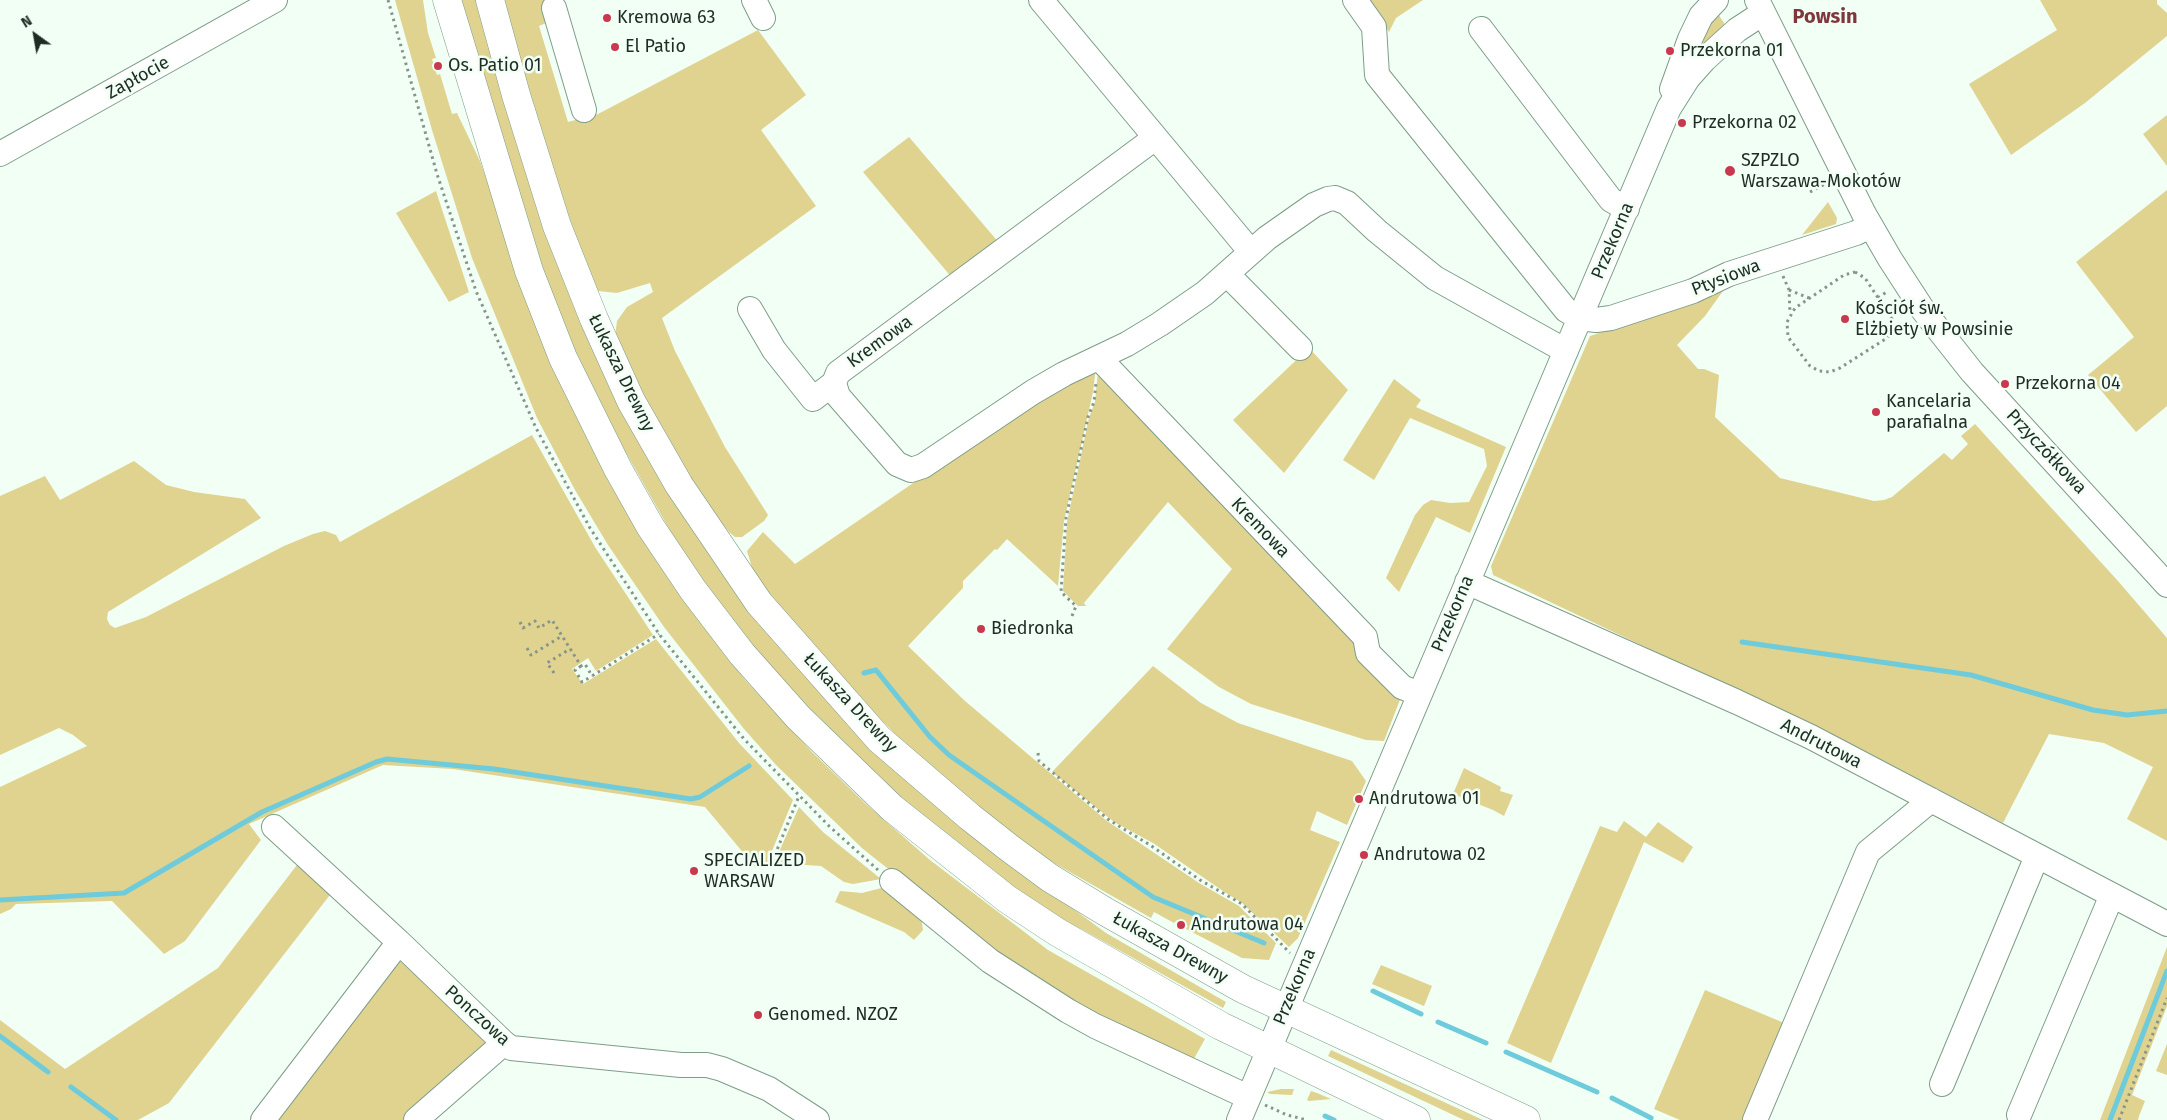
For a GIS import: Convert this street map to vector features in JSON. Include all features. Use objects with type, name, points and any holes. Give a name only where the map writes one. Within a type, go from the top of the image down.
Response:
[{"type":"main road","points":[[447,0],[524,254],[563,358],[613,460],[650,526],[694,590],[742,654],[798,717],[892,808],[1007,899],[1057,932],[1221,1026],[1416,1120]]},
{"type":"main road","name":"Łukasza Drewny","points":[[490,0],[516,94],[557,226],[594,319],[631,401],[679,485],[759,603],[879,739],[1008,847],[1050,878],[1106,912],[1242,988],[1526,1120]]},
{"type":"street","name":"Zapłocie","points":[[0,154],[275,0]]},
{"type":"street","points":[[1042,0],[1251,252]]},
{"type":"street","points":[[1354,0],[1374,28],[1377,75],[1566,310],[1580,318]]},
{"type":"street","name":"Przekorna","points":[[1669,108],[1673,84],[1690,39],[1701,16],[1716,0]]},
{"type":"street","points":[[558,3],[584,110]]},
{"type":"street","name":"Przekorna","points":[[1239,1120],[1669,108],[1688,78],[1704,60],[1760,6]]},
{"type":"street","name":"Przyczółkowa","points":[[1760,6],[1870,226],[1899,274],[1948,343],[2167,585]]},
{"type":"street","points":[[1481,29],[1611,200],[1627,209]]},
{"type":"street","name":"Kremowa","points":[[1155,138],[838,373],[834,383],[838,396],[897,464],[911,470],[923,466],[1033,392],[1101,360],[1160,324],[1205,293],[1267,238],[1320,201],[1335,198],[1342,200],[1435,278],[1566,351]]},
{"type":"street","name":"Ptysiowa","points":[[1580,318],[1596,320],[1611,318],[1693,291],[1729,274],[1856,233],[1870,226]]},
{"type":"street","points":[[1228,274],[1300,348]]},
{"type":"street","points":[[750,309],[774,350],[813,399],[834,383]]},
{"type":"street","name":"Kremowa","points":[[1101,360],[1365,637],[1368,654],[1402,686],[1419,694]]},
{"type":"street","name":"Andrutowa","points":[[1467,582],[1737,702],[1811,738],[2167,924]]},
{"type":"street","points":[[1755,1120],[1868,852],[1931,800]]},
{"type":"street","name":"Ponczowa","points":[[274,828],[399,942],[504,1044],[511,1048],[681,1065],[707,1065],[722,1068],[769,1089],[817,1120]]},
{"type":"street","points":[[1942,1084],[2037,856]]},
{"type":"street","points":[[892,881],[990,961],[1068,1011],[1111,1034],[1248,1097]]},
{"type":"street","points":[[2019,1115],[2112,895]]},
{"type":"street","points":[[263,1120],[399,942]]},
{"type":"street","points":[[416,1120],[504,1044]]},
{"type":"path","points":[[1810,192],[1827,183]]},
{"type":"path","points":[[1782,257],[1789,290],[1790,314]]},
{"type":"path","points":[[1855,272],[1865,278],[1878,298],[1892,319],[1893,329],[1891,334],[1840,368],[1830,372],[1819,371],[1810,366],[1802,358],[1788,337],[1787,322],[1795,308],[1844,275],[1855,272]]},
{"type":"path","points":[[1878,298],[1893,288]]},
{"type":"path","points":[[1789,290],[1809,298]]},
{"type":"path","points":[[1072,616],[1076,606],[1061,592],[1066,518],[1088,417],[1094,402],[1096,369],[1101,360]]},
{"type":"path","points":[[520,622],[523,628],[535,621],[539,628],[552,620],[581,666]]},
{"type":"path","points":[[592,676],[585,664],[575,670],[582,682],[592,676],[659,634]]},
{"type":"path","points":[[527,648],[531,655],[562,636]]},
{"type":"path","points":[[554,673],[548,663],[570,649]]},
{"type":"path","points":[[1038,754],[1039,762],[1109,820],[1150,845],[1200,880],[1242,904],[1290,953]]},
{"type":"path","points":[[770,867],[799,796]]},
{"type":"path","points":[[2119,1120],[2167,998]]},
{"type":"path","points":[[1248,1097],[1287,1115],[1307,1120]]},
{"type":"shaded area","points":[[395,0],[423,0],[428,33],[436,58],[432,59],[437,75],[440,74],[452,114],[457,113],[480,161],[532,311],[694,613],[745,680],[812,752],[866,804],[930,860],[1048,950],[1205,1039],[1191,1064],[1025,977],[863,849],[776,765],[744,729],[664,627],[608,545],[575,490],[537,418],[472,258],[432,130]]},
{"type":"shaded area","points":[[456,0],[479,0],[532,178],[733,587],[797,667],[867,742],[1019,869],[1106,933],[1226,1002],[1223,1008],[1083,930],[1044,912],[925,820],[853,755],[769,665],[715,599],[677,543],[589,387],[557,313]]},
{"type":"shaded area","points":[[501,0],[544,0],[549,19],[546,23],[539,26],[568,122],[598,114],[758,30],[806,95],[761,130],[816,206],[662,318],[675,351],[725,447],[768,515],[764,521],[742,537],[735,537],[730,533],[709,509],[662,434],[615,337],[617,321],[627,307],[653,292],[650,283],[617,293],[598,291],[593,286],[540,133]]},
{"type":"shaded area","points":[[1367,0],[1423,0],[1396,18],[1389,32]]},
{"type":"shaded area","points":[[2040,0],[2157,0],[2157,4],[2167,13],[2167,36],[2085,103],[2011,155],[1969,84],[2057,30]]},
{"type":"shaded area","points":[[1717,12],[1727,28],[1697,54],[1711,17]]},
{"type":"shaded area","points":[[2167,115],[2167,166],[2143,134]]},
{"type":"shaded area","points":[[909,137],[1000,244],[953,279],[863,172]]},
{"type":"shaded area","points":[[2167,190],[2167,406],[2136,432],[2088,375],[2134,337],[2076,262]]},
{"type":"shaded area","points":[[436,191],[469,292],[449,302],[396,213]]},
{"type":"shaded area","points":[[1828,202],[1837,218],[1836,224],[1802,235]]},
{"type":"shaded area","points":[[1723,291],[1705,316],[1677,345],[1698,369],[1704,369],[1719,375],[1715,417],[1780,478],[1874,501],[1884,500],[1892,497],[1944,453],[1952,460],[1968,444],[1961,436],[1975,424],[2118,581],[2167,638],[2167,841],[2127,819],[2153,767],[2104,743],[2049,734],[2003,823],[1859,748],[1493,575],[1491,566],[1590,336]]},
{"type":"shaded area","points":[[1309,348],[1348,390],[1284,473],[1233,420]]},
{"type":"shaded area","points":[[1096,367],[1093,392],[1064,521],[1058,586],[1007,539],[963,581],[963,588],[908,646],[965,701],[1107,821],[1199,883],[1239,906],[1276,943],[1269,960],[1242,958],[1186,929],[1188,926],[1177,920],[1174,923],[1154,912],[1151,918],[1045,858],[973,803],[911,750],[843,681],[764,593],[753,571],[747,551],[763,532],[795,564],[1046,392]]},
{"type":"shaded area","points":[[1098,371],[1403,692],[1384,741],[1366,740],[1251,704],[1219,687],[1167,649],[1232,569],[1168,502],[1084,603],[1086,606],[1078,606],[1063,591],[1067,522],[1089,418],[1095,402]]},
{"type":"shaded area","points":[[1394,379],[1421,400],[1416,407],[1506,447],[1470,533],[1436,517],[1399,592],[1386,578],[1415,515],[1423,505],[1431,500],[1450,503],[1469,502],[1487,466],[1484,449],[1410,418],[1374,480],[1343,460]]},
{"type":"shaded area","points":[[532,435],[595,547],[653,635],[596,671],[588,658],[572,669],[583,684],[656,639],[739,743],[793,800],[767,863],[757,862],[756,868],[705,807],[453,769],[383,765],[249,824],[261,840],[185,941],[164,954],[112,901],[16,904],[11,909],[0,914],[0,787],[87,746],[73,735],[59,728],[0,755],[0,496],[45,476],[60,500],[134,461],[166,485],[194,492],[245,499],[261,518],[108,612],[107,619],[110,625],[115,628],[146,617],[284,546],[313,534],[325,531],[336,535],[340,542]]},
{"type":"shaded area","points":[[1153,666],[1201,703],[1238,723],[1352,761],[1366,781],[1347,825],[1317,811],[1310,830],[1340,842],[1298,938],[1289,947],[1242,903],[1153,843],[1114,822],[1052,772]]},
{"type":"shaded area","points":[[1464,768],[1501,787],[1500,791],[1513,795],[1504,816],[1453,794]]},
{"type":"shaded area","points":[[799,807],[823,832],[881,879],[853,884],[844,882],[821,866],[774,863]]},
{"type":"shaded area","points":[[1624,821],[1646,837],[1658,822],[1693,847],[1683,863],[1644,842],[1551,1063],[1507,1043],[1600,826],[1617,832]]},
{"type":"shaded area","points":[[300,861],[333,891],[169,1103],[138,1120],[0,1120],[0,1020],[65,1069],[218,968]]},
{"type":"shaded area","points":[[889,886],[921,917],[923,930],[914,940],[904,932],[835,902],[840,891],[862,893]]},
{"type":"shaded area","points":[[2167,947],[2167,1006],[2132,1095],[2145,1101],[2138,1120],[2100,1120]]},
{"type":"shaded area","points":[[394,959],[404,959],[485,1041],[484,1052],[410,1120],[270,1120]]},
{"type":"shaded area","points":[[1381,965],[1432,986],[1424,1006],[1372,984]]},
{"type":"shaded area","points":[[1705,990],[1789,1025],[1749,1120],[1680,1120],[1654,1109]]},
{"type":"shaded area","points":[[2167,1044],[2167,1075],[2156,1071]]},
{"type":"shaded area","points":[[1331,1050],[1483,1120],[1464,1120],[1328,1056]]},
{"type":"shaded area","points":[[1294,1089],[1292,1095],[1270,1094],[1267,1092]]},
{"type":"shaded area","points":[[1311,1091],[1331,1099],[1309,1101],[1307,1100]]},
{"type":"waterway","points":[[1742,642],[1971,675],[2093,710],[2127,715],[2167,711]]},
{"type":"waterway","points":[[864,673],[876,670],[930,737],[949,755],[1153,897],[1264,943]]},
{"type":"waterway","points":[[0,900],[124,893],[262,812],[376,762],[387,759],[494,769],[691,799],[700,797],[749,766]]},
{"type":"waterway","points":[[2110,1120],[2167,971]]},
{"type":"waterway","points":[[1373,991],[1421,1014]]},
{"type":"waterway","points":[[1438,1022],[1486,1043]]},
{"type":"waterway","points":[[0,1036],[48,1072]]},
{"type":"waterway","points":[[1506,1052],[1597,1092]]},
{"type":"waterway","points":[[71,1087],[116,1120]]},
{"type":"waterway","points":[[1612,1098],[1651,1118]]},
{"type":"waterway","points":[[1325,1116],[1334,1120]]},
{"type":"place","name":"Kremowa 63","points":[[607,18]]},
{"type":"place","name":"El Patio","points":[[615,47]]},
{"type":"place","name":"Przekorna 01","points":[[1670,51]]},
{"type":"place","name":"Os. Patio 01","points":[[438,66]]},
{"type":"place","name":"Przekorna 02","points":[[1682,123]]},
{"type":"place","name":"SZPZLO Warszawa-Mokotów","points":[[1730,171]]},
{"type":"place","name":"Kościół św. Elżbiety w Powsinie","points":[[1845,319]]},
{"type":"place","name":"Przekorna 04","points":[[2005,384]]},
{"type":"place","name":"Kancelaria parafialna","points":[[1876,412]]},
{"type":"place","name":"Biedronka","points":[[981,629]]},
{"type":"place","name":"Andrutowa 01","points":[[1359,799]]},
{"type":"place","name":"Andrutowa 02","points":[[1364,855]]},
{"type":"place","name":"SPECIALIZED WARSAW","points":[[694,871]]},
{"type":"place","name":"Andrutowa 04","points":[[1181,925]]},
{"type":"place","name":"Genomed. NZOZ","points":[[758,1015]]},
{"type":"district","name":"Powsin","points":[[1825,17]]}]
